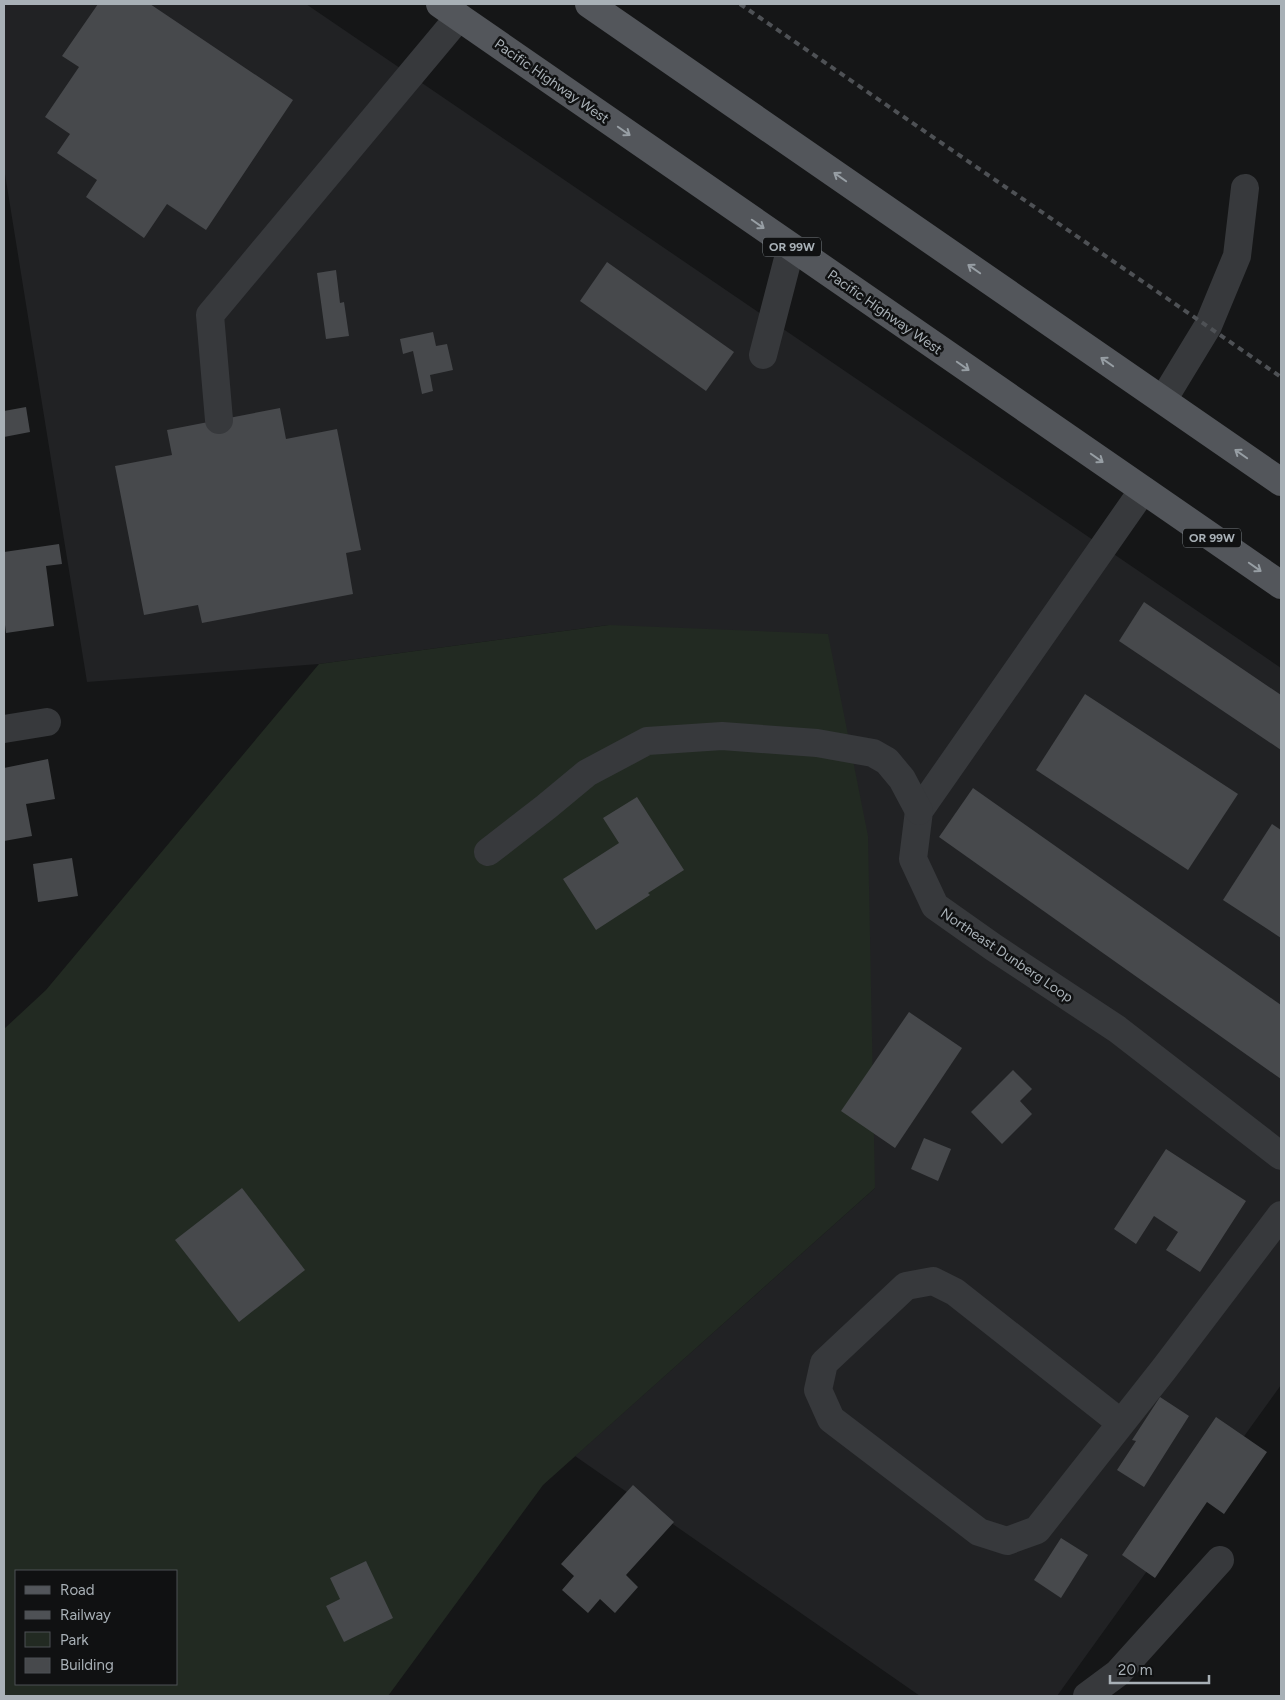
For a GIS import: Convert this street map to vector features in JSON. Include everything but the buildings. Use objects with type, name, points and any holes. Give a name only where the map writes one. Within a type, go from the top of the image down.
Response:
[{"type":"main road","points":[[588,4],[1281,482]]},
{"type":"main road","name":"Pacific Highway West","points":[[450,10],[1281,585]]},
{"type":"street","points":[[219,420],[210,315],[450,10]]},
{"type":"street","points":[[1163,400],[1208,326],[1237,256],[1245,188]]},
{"type":"street","points":[[763,355],[791,247]]},
{"type":"street","name":"Northeast Dunberg Loop","points":[[1143,490],[919,811],[913,859],[935,906],[993,947],[1117,1028],[1281,1156]]},
{"type":"street","points":[[4,729],[47,722]]},
{"type":"street","points":[[488,852],[588,773],[647,741],[722,736],[817,743],[873,753],[887,761],[902,779],[919,811]]},
{"type":"street","points":[[1121,1423],[955,1292],[933,1281],[906,1286],[824,1363],[818,1390],[831,1419],[979,1532],[1008,1541],[1036,1530],[1121,1423],[1281,1215]]},
{"type":"street","points":[[1087,1696],[1118,1673],[1220,1560]]},
{"type":"shaded area","points":[[4,4],[306,4],[1281,668],[1281,1385],[1057,1696],[920,1696],[575,1456],[875,1188],[609,625],[319,664],[87,682],[4,168]]},
{"type":"green space","points":[[609,625],[828,634],[868,836],[875,1188],[543,1485],[388,1696],[4,1696],[4,1029],[46,990],[319,664]]},
{"type":"railway","points":[[740,4],[1281,377]]}]
